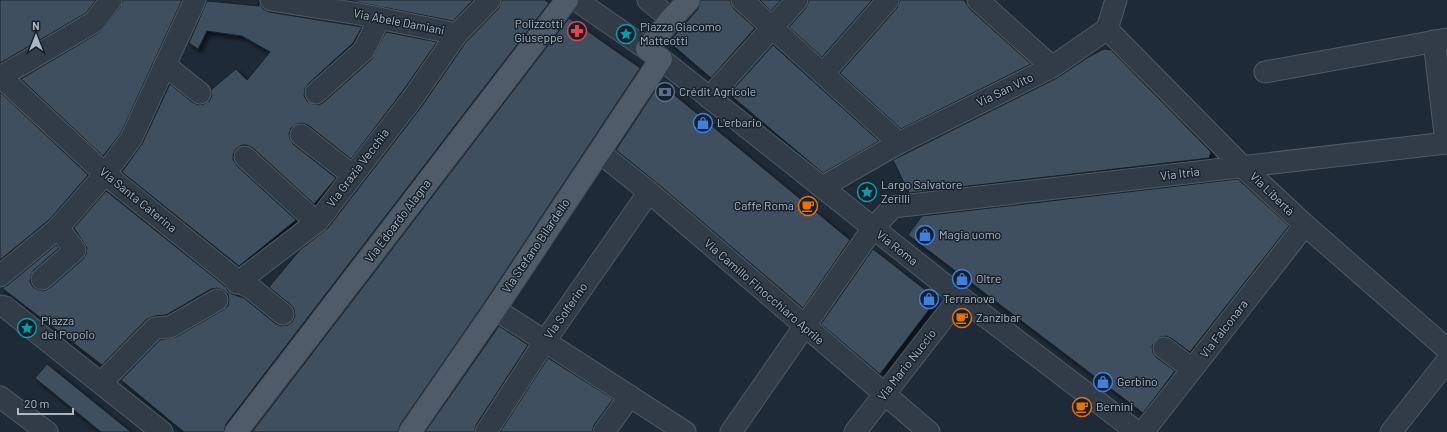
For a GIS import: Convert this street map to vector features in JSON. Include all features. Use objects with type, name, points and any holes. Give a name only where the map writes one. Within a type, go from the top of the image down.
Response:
[{"type":"main road","name":"Via Stefano Bilardello","points":[[410,432],[495,309],[599,152],[654,54],[671,19],[689,0]]},
{"type":"main road","name":"Via Edoardo Alagna","points":[[236,432],[568,3]]},
{"type":"street","points":[[0,76],[94,22],[111,0]]},
{"type":"street","points":[[0,276],[58,228],[105,174],[131,140],[195,0]]},
{"type":"street","name":"Via Abele Damiani","points":[[271,0],[379,18],[456,34],[490,0]]},
{"type":"street","points":[[648,0],[671,19]]},
{"type":"street","points":[[742,0],[899,142]]},
{"type":"street","points":[[714,92],[797,0]]},
{"type":"street","points":[[823,74],[888,0]]},
{"type":"street","points":[[978,0],[1052,67]]},
{"type":"street","points":[[1107,29],[1116,0]]},
{"type":"street","points":[[568,3],[654,54]]},
{"type":"street","points":[[316,93],[363,51],[379,18]]},
{"type":"street","name":"Via San Vito","points":[[822,187],[899,142],[1052,67],[1107,29]]},
{"type":"street","name":"Via Libertà","points":[[1107,29],[1243,166],[1305,225],[1447,349]]},
{"type":"street","name":"Via Grazia Vecchia","points":[[238,282],[316,222],[412,98],[456,34]]},
{"type":"street","points":[[1265,72],[1441,40],[1446,143]]},
{"type":"street","name":"Via Roma","points":[[654,54],[714,92],[822,187],[873,228],[960,297],[1137,432]]},
{"type":"street","points":[[165,65],[200,93]]},
{"type":"street","name":"Via Santa Caterina","points":[[0,76],[105,174],[238,282],[251,288],[283,314]]},
{"type":"street","points":[[301,135],[352,175]]},
{"type":"street","name":"Via Itria","points":[[737,430],[805,326],[873,228],[893,207],[1446,143]]},
{"type":"street","name":"Via Camillo Finocchiaro Aprile","points":[[599,152],[648,192],[929,432]]},
{"type":"street","points":[[245,156],[316,222]]},
{"type":"street","name":"Via Solferino","points":[[486,432],[545,341],[648,192]]},
{"type":"street","name":"Via Falconara","points":[[1143,432],[1305,225]]},
{"type":"street","points":[[42,279],[75,250],[58,228]]},
{"type":"street","name":"Via Mario Nuccio","points":[[855,432],[960,297]]},
{"type":"street","points":[[106,378],[155,328],[170,327],[216,300]]},
{"type":"street","points":[[0,306],[5,306],[106,378],[162,432]]},
{"type":"street","points":[[495,309],[685,432]]},
{"type":"street","points":[[1164,348],[1192,369]]},
{"type":"street","points":[[1391,432],[1447,361]]},
{"type":"street","points":[[604,432],[630,396]]},
{"type":"street","points":[[0,397],[47,432]]},
{"type":"building","points":[[0,0],[96,0],[86,13],[0,63]]},
{"type":"building","points":[[123,0],[182,0],[121,133],[103,156],[21,79],[100,32],[120,7]]},
{"type":"building","points":[[347,0],[473,0],[453,21]]},
{"type":"building","points":[[502,0],[545,0],[549,3],[226,424],[224,432],[184,432],[121,380],[160,340],[176,337],[228,306],[228,294],[223,290],[217,288],[211,289],[166,315],[154,316],[147,319],[102,365],[2,288],[8,285],[56,245],[59,248],[34,270],[31,275],[30,282],[33,287],[38,290],[44,291],[50,288],[83,259],[87,248],[74,228],[106,191],[226,287],[232,294],[244,298],[276,324],[281,326],[288,325],[292,322],[295,316],[294,309],[269,287],[300,250],[328,228],[422,106],[466,42],[499,8]]},
{"type":"building","points":[[701,0],[730,0],[734,9],[755,28],[711,78],[669,42],[698,9]]},
{"type":"building","points":[[760,0],[781,0],[771,11]]},
{"type":"building","points":[[809,0],[872,0],[822,57],[789,27],[806,8]]},
{"type":"building","points":[[900,0],[964,0],[970,9],[1031,64],[901,129],[840,73],[897,8]]},
{"type":"building","points":[[207,1],[259,6],[259,2],[263,9],[269,12],[362,27],[353,43],[308,84],[305,89],[304,96],[307,101],[313,104],[319,105],[324,102],[371,60],[386,32],[437,42],[402,92],[351,159],[308,125],[302,123],[291,128],[289,134],[293,144],[336,178],[314,204],[253,148],[247,145],[242,145],[236,149],[233,155],[233,160],[237,166],[296,220],[239,266],[122,172],[142,144],[170,84],[192,102],[198,105],[204,104],[210,100],[212,95],[211,90],[236,69],[247,80],[270,52],[242,36],[207,31],[198,49],[189,43]]},
{"type":"building","points":[[569,18],[640,68],[485,302],[400,425],[398,432],[252,432]]},
{"type":"building","points":[[773,45],[879,141],[823,173],[729,94]]},
{"type":"building","points":[[1104,49],[1111,50],[1211,152],[1209,158],[909,193],[893,160],[1057,78],[1087,58]]},
{"type":"building","points":[[660,83],[850,240],[803,308],[657,183],[616,150]]},
{"type":"building","points":[[0,92],[88,175],[50,219],[0,260]]},
{"type":"building","points":[[1238,179],[1289,226],[1190,352],[1166,336],[1160,337],[1155,341],[1152,346],[1153,353],[1157,358],[1175,371],[1143,413],[908,235],[922,216]]},
{"type":"building","points":[[873,249],[937,299],[880,374],[821,324]]},
{"type":"building","points":[[499,326],[528,345],[476,425],[474,432],[425,432]]},
{"type":"building","points":[[548,358],[613,399],[594,425],[592,432],[500,432]]},
{"type":"building","points":[[47,364],[131,432],[101,432],[35,378]]},
{"type":"place","name":"Polizzotti Giuseppe","points":[[577,31]]},
{"type":"place","name":"Piazza Giacomo Matteotti","points":[[626,34]]},
{"type":"place","name":"Crédit Agricole","points":[[665,92]]},
{"type":"place","name":"L'erbario","points":[[703,123]]},
{"type":"place","name":"Largo Salvatore Zerilli","points":[[867,192]]},
{"type":"place","name":"Caffe Roma","points":[[808,206]]},
{"type":"place","name":"Magia uomo","points":[[925,235]]},
{"type":"place","name":"Oltre","points":[[962,279]]},
{"type":"place","name":"Terranova","points":[[929,299]]},
{"type":"place","name":"Zanzibar","points":[[962,318]]},
{"type":"place","name":"Piazza del Popolo","points":[[27,328]]},
{"type":"place","name":"Gerbino","points":[[1103,382]]},
{"type":"place","name":"Bernini","points":[[1082,407]]}]
